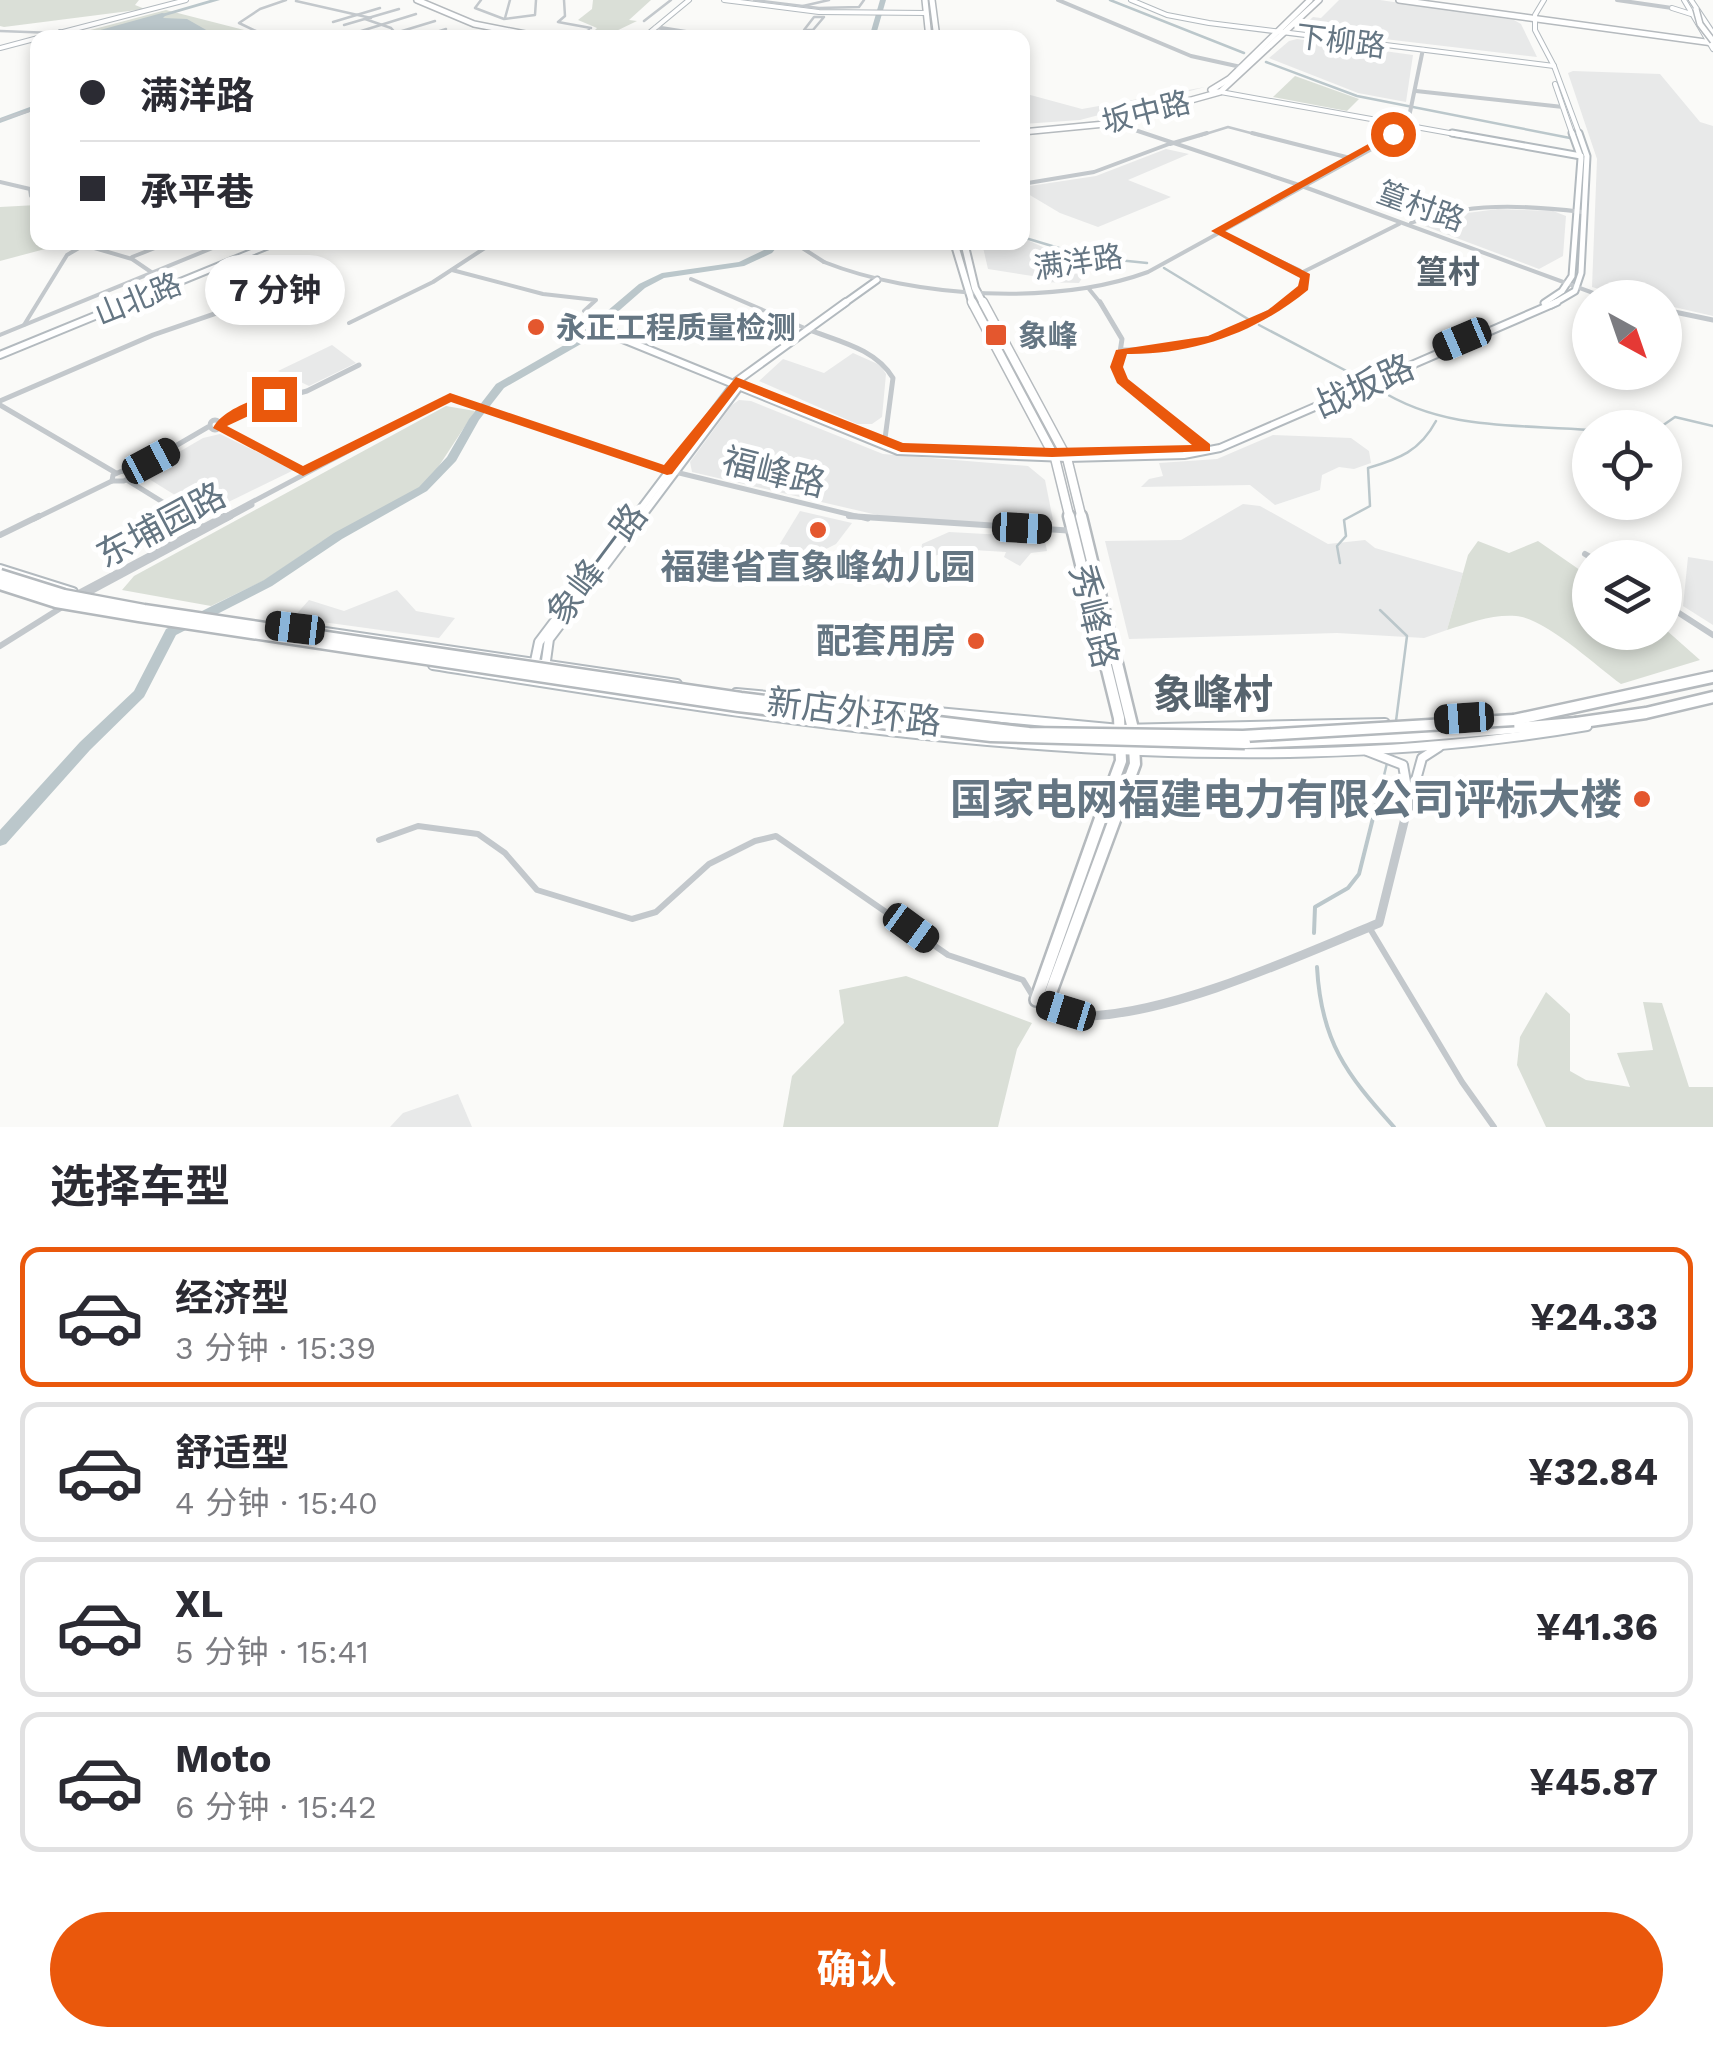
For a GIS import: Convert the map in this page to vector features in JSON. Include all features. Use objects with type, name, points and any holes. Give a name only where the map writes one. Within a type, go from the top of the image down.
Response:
[{"type":"main road","points":[[74,30],[190,0]]},
{"type":"main road","points":[[407,0],[463,25],[486,30]]},
{"type":"main road","points":[[417,0],[479,26],[501,30]]},
{"type":"main road","points":[[657,28],[691,0]]},
{"type":"main road","points":[[724,0],[819,12],[926,12]]},
{"type":"main road","points":[[734,0],[874,13]]},
{"type":"main road","points":[[928,0],[928,30]]},
{"type":"main road","points":[[928,0],[935,30]]},
{"type":"main road","name":"下柳路","points":[[1133,0],[1182,19],[1551,65]]},
{"type":"main road","name":"坂中路","points":[[1216,91],[1255,58],[1310,0]]},
{"type":"main road","name":"坂中路","points":[[1030,129],[1108,121],[1216,91],[1320,0]]},
{"type":"main road","points":[[1399,0],[1712,41]]},
{"type":"main road","points":[[1413,0],[1454,3],[1532,18]]},
{"type":"main road","points":[[1541,0],[1532,18],[1583,156],[1577,280]]},
{"type":"main road","points":[[1692,1],[1712,41]]},
{"type":"main road","points":[[1692,1],[1700,24],[1712,41]]},
{"type":"main road","points":[[1672,8],[1692,1]]},
{"type":"main road","points":[[1692,1],[1694,11]]},
{"type":"main road","points":[[1672,8],[1694,11]]},
{"type":"main road","points":[[0,49],[30,40]]},
{"type":"main road","points":[[1551,65],[1563,107],[1578,139]]},
{"type":"main road","points":[[1216,91],[1402,129],[1583,156]]},
{"type":"main road","points":[[1568,285],[1581,212]]},
{"type":"main road","name":"山北路","points":[[0,354],[249,250]]},
{"type":"main road","name":"山北路","points":[[0,354],[256,250]]},
{"type":"main road","points":[[957,250],[970,288],[1060,456],[1086,531],[1133,729],[1135,764],[1041,1002]]},
{"type":"main road","points":[[965,250],[970,288]]},
{"type":"main road","name":"象峰一路","points":[[538,682],[540,662],[549,639],[738,384],[879,281]]},
{"type":"main road","name":"战坂路","points":[[1060,456],[1205,448],[1543,303],[1568,285]]},
{"type":"main road","name":"战坂路","points":[[1060,456],[1184,455],[1220,448],[1561,301],[1572,292]]},
{"type":"main road","points":[[613,330],[608,333],[884,445],[914,452],[1060,456]]},
{"type":"main road","name":"秀峰路","points":[[1041,1002],[1122,750],[1060,456]]},
{"type":"main road","points":[[0,572],[81,594]]},
{"type":"main road","name":"新店外环路","points":[[0,572],[64,595],[144,610],[741,698],[991,730],[1243,736],[1514,720],[1713,678]]},
{"type":"main road","name":"新店外环路","points":[[0,584],[56,602],[158,618],[738,706],[1009,738],[1245,744],[1402,737],[1615,719],[1713,697]]},
{"type":"main road","points":[[226,619],[733,692],[1120,729],[1389,723],[1548,713]]},
{"type":"main road","points":[[206,630],[731,712],[1015,744],[1135,752],[1383,751],[1400,746],[1560,731],[1615,719]]},
{"type":"main road","points":[[1407,810],[1422,758],[1448,744]]},
{"type":"main road","points":[[1383,751],[1410,777],[1407,810]]},
{"type":"street","points":[[253,30],[239,24],[262,8],[286,0]]},
{"type":"street","points":[[481,0],[474,6],[477,10],[505,18],[530,18],[536,14],[536,0]]},
{"type":"street","points":[[505,18],[510,0]]},
{"type":"street","points":[[564,0],[566,16],[558,22],[591,28],[587,30]]},
{"type":"street","points":[[644,21],[670,0]]},
{"type":"street","points":[[754,0],[848,9],[859,7],[864,0]]},
{"type":"street","points":[[801,6],[830,0]]},
{"type":"street","points":[[1058,0],[1190,56],[1241,66]]},
{"type":"street","points":[[1617,0],[1672,8]]},
{"type":"street","points":[[296,1],[359,15],[391,30]]},
{"type":"street","points":[[333,22],[380,8]]},
{"type":"street","points":[[344,25],[399,9]]},
{"type":"street","points":[[367,30],[416,14]]},
{"type":"street","points":[[804,30],[814,16],[823,16],[813,30]]},
{"type":"street","points":[[412,30],[435,21]]},
{"type":"street","points":[[657,28],[670,30]]},
{"type":"street","points":[[0,31],[30,32]]},
{"type":"street","points":[[1402,129],[1416,91],[1423,50]]},
{"type":"street","points":[[1416,91],[1563,107]]},
{"type":"street","points":[[0,120],[30,111]]},
{"type":"street","name":"篁村路","points":[[1108,121],[1405,223],[1572,286]]},
{"type":"street","points":[[1030,183],[1094,172],[1228,127],[1350,158]]},
{"type":"street","name":"满洋路","points":[[1301,186],[1402,129]]},
{"type":"street","name":"满洋路","points":[[824,262],[879,281],[1033,293],[1089,289],[1134,279],[1402,129]]},
{"type":"street","points":[[0,182],[30,189]]},
{"type":"street","points":[[1302,272],[1405,223],[1485,208],[1581,212]]},
{"type":"street","points":[[1122,350],[1184,346],[1246,327],[1304,288],[1307,278],[1302,272],[1218,232]]},
{"type":"street","points":[[23,326],[74,250]]},
{"type":"street","points":[[105,250],[130,258],[154,274]]},
{"type":"street","points":[[130,258],[150,250]]},
{"type":"street","points":[[0,335],[209,250]]},
{"type":"street","points":[[349,323],[452,270],[482,250]]},
{"type":"street","points":[[805,250],[824,262]]},
{"type":"street","points":[[452,270],[547,294],[596,300],[584,311],[608,321],[613,330]]},
{"type":"street","points":[[691,279],[879,360],[890,369],[893,378],[884,445]]},
{"type":"street","points":[[1089,289],[1118,330],[1122,350],[1116,367],[1122,380],[1205,448]]},
{"type":"street","points":[[0,403],[158,333],[207,320],[246,303]]},
{"type":"street","points":[[1682,314],[1713,320]]},
{"type":"street","points":[[0,535],[131,472],[208,427],[221,425],[258,404],[313,388],[359,365]]},
{"type":"street","name":"东埔园路","points":[[205,527],[439,399],[462,400]]},
{"type":"street","name":"福峰路","points":[[462,400],[670,471],[872,521],[1086,531]]},
{"type":"street","name":"东埔园路","points":[[0,646],[81,594],[205,527],[437,404],[462,400]]},
{"type":"street","points":[[0,403],[114,477],[127,480],[205,527]]},
{"type":"street","points":[[221,425],[303,472]]},
{"type":"street","points":[[127,480],[131,472]]},
{"type":"street","points":[[0,584],[65,605],[206,630]]},
{"type":"street","points":[[81,594],[226,619]]},
{"type":"street","points":[[1682,615],[1713,635]]},
{"type":"street","points":[[379,840],[418,826],[478,834],[505,853],[536,890],[632,919],[656,912],[715,861],[754,841],[776,836],[956,960],[1023,980],[1041,1002],[1087,1017],[1142,1008],[1240,980],[1379,923],[1407,810]]},
{"type":"street","points":[[1369,928],[1462,1082],[1494,1127]]},
{"type":"shaded area","points":[[0,0],[139,0],[135,5],[145,9],[4,27],[0,26]]},
{"type":"shaded area","points":[[593,0],[651,0],[629,20],[637,21],[618,30],[595,30],[578,20],[592,9]]},
{"type":"shaded area","points":[[1339,0],[1380,0],[1514,20],[1521,24],[1537,57],[1300,29],[1313,17],[1321,18]]},
{"type":"shaded area","points":[[166,10],[244,30],[90,30]]},
{"type":"shaded area","points":[[162,13],[167,14],[163,18],[187,19],[206,30],[100,30]]},
{"type":"shaded area","points":[[1297,39],[1413,55],[1406,102],[1358,93],[1269,58]]},
{"type":"shaded area","points":[[1568,73],[1660,74],[1700,122],[1713,126],[1713,316],[1682,309],[1682,280],[1592,280],[1597,159]]},
{"type":"shaded area","points":[[1295,76],[1359,99],[1347,111],[1273,97]]},
{"type":"shaded area","points":[[1205,87],[1080,120],[1030,124],[1030,95],[1082,109]]},
{"type":"shaded area","points":[[1166,149],[1189,154],[1128,180],[1171,197],[1098,227],[1060,213],[1030,195],[1030,186],[1096,176]]},
{"type":"shaded area","points":[[30,205],[30,250],[41,250],[0,261],[0,207]]},
{"type":"shaded area","points":[[1498,209],[1553,211],[1566,216],[1563,256],[1539,269],[1422,225],[1444,216]]},
{"type":"shaded area","points":[[1030,241],[1092,261],[1079,283],[1039,282],[1039,277],[988,269],[984,250],[1030,250]]},
{"type":"shaded area","points":[[332,345],[356,363],[309,386],[278,371]]},
{"type":"shaded area","points":[[853,353],[880,365],[886,374],[882,417],[872,424],[857,424],[759,381],[783,359],[824,373]]},
{"type":"shaded area","points":[[739,400],[751,401],[883,454],[1028,466],[1045,480],[1053,520],[1038,525],[899,520],[692,472],[690,462]]},
{"type":"shaded area","points":[[446,406],[475,411],[427,484],[321,542],[265,580],[211,606],[122,590],[134,576]]},
{"type":"shaded area","points":[[220,434],[294,470],[208,512],[141,474],[203,438]]},
{"type":"shaded area","points":[[1273,435],[1351,438],[1369,451],[1371,463],[1354,469],[1339,467],[1322,475],[1320,490],[1275,505],[1250,485],[1141,487],[1149,479],[1163,476],[1159,463],[1217,459]]},
{"type":"shaded area","points":[[1243,504],[1260,506],[1328,544],[1365,540],[1375,548],[1463,573],[1447,630],[1424,638],[1337,633],[1129,639],[1105,541],[1181,540]]},
{"type":"shaded area","name":"福建省直象峰幼儿园","points":[[800,511],[852,523],[836,544],[824,550],[802,554],[778,547]]},
{"type":"shaded area","name":"配套用房","points":[[949,532],[1039,537],[1045,541],[1047,551],[1031,553],[1020,566],[1004,557],[1006,552],[956,549],[928,558],[921,553],[922,544]]},
{"type":"shaded area","points":[[1478,541],[1509,553],[1538,541],[1572,565],[1572,647],[1541,625],[1516,616],[1499,616],[1447,630],[1468,555]]},
{"type":"shaded area","points":[[1688,557],[1713,561],[1713,625],[1683,606]]},
{"type":"shaded area","points":[[397,590],[416,611],[455,618],[439,638],[293,618],[309,600],[344,611]]},
{"type":"shaded area","points":[[1682,644],[1700,660],[1621,684],[1576,650],[1682,650]]},
{"type":"shaded area","points":[[906,976],[1032,1023],[1017,1049],[998,1127],[783,1127],[792,1076],[844,1023],[839,990]]},
{"type":"shaded area","points":[[1546,992],[1570,1014],[1570,1071],[1586,1080],[1630,1087],[1617,1053],[1653,1050],[1643,1002],[1662,1003],[1689,1087],[1713,1087],[1713,1127],[1546,1127],[1517,1065],[1520,1037]]},
{"type":"shaded area","points":[[458,1094],[472,1127],[390,1127],[403,1113]]},
{"type":"waterway","points":[[165,14],[217,0]]},
{"type":"waterway","points":[[874,30],[883,0]]},
{"type":"waterway","points":[[1110,0],[1244,53]]},
{"type":"waterway","points":[[1266,62],[1357,96],[1570,138]]},
{"type":"waterway","points":[[0,121],[30,109]]},
{"type":"waterway","points":[[1030,239],[1089,257],[1147,263]]},
{"type":"waterway","points":[[0,840],[85,746],[139,694],[171,632],[268,583],[338,536],[423,489],[452,459],[474,419],[500,386],[577,342],[642,286],[662,276],[741,264],[770,250]]},
{"type":"waterway","points":[[1164,268],[1248,319]]},
{"type":"waterway","points":[[1259,325],[1356,376]]},
{"type":"waterway","points":[[1378,389],[1403,403],[1454,419],[1572,429]]},
{"type":"waterway","points":[[1682,419],[1713,426]]},
{"type":"waterway","points":[[1340,563],[1337,546],[1346,536],[1344,520],[1370,506],[1368,468],[1408,452],[1423,440],[1436,421]]},
{"type":"waterway","points":[[1380,610],[1407,636],[1396,721]]},
{"type":"waterway","points":[[1381,788],[1387,763]]},
{"type":"waterway","points":[[1314,933],[1315,907],[1348,888],[1359,874],[1381,786]]},
{"type":"waterway","points":[[1317,967],[1324,1016],[1339,1055],[1394,1127]]},
{"type":"place","name":"永正工程质量检测","points":[[536,327]]},
{"type":"place","name":"象峰","points":[[996,335]]},
{"type":"place","name":"福建省直象峰幼儿园","points":[[818,530]]},
{"type":"place","name":"配套用房","points":[[976,641]]},
{"type":"place","name":"国家电网福建电力有限公司评标大楼","points":[[1642,799]]},
{"type":"district","name":"篁村","points":[[1448,272]]},
{"type":"district","name":"象峰村","points":[[1213,694]]},
{"type":"route","points":[[274,399],[248,408],[222,422],[220,428],[303,472],[444,397],[455,397],[667,470],[736,382],[901,448],[1052,453],[1205,448],[1122,380],[1116,367],[1122,350],[1140,352],[1211,339],[1263,320],[1304,288],[1307,280],[1302,272],[1216,231],[1393,134]]}]
